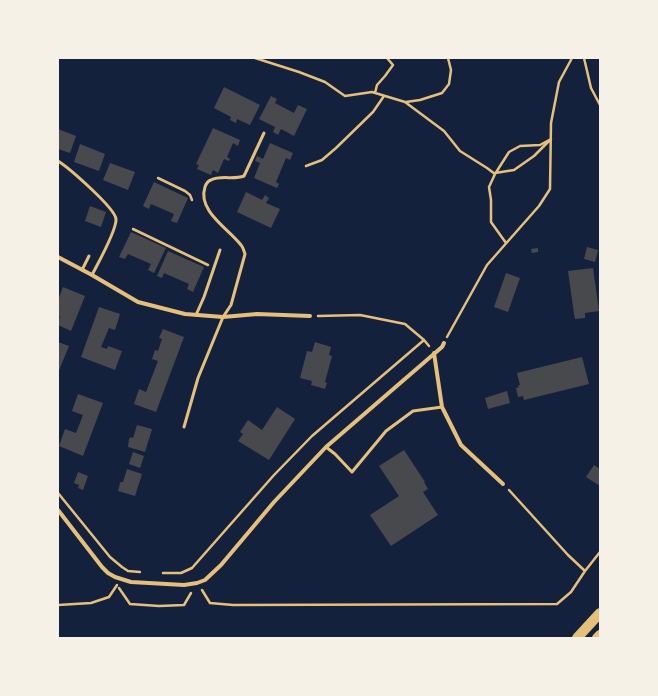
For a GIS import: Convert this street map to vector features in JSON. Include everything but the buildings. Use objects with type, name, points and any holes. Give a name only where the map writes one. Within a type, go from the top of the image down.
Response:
[{"type":"main road","points":[[577,638],[600,613]]},
{"type":"main road","points":[[597,638],[600,635]]},
{"type":"street","points":[[58,257],[138,302],[185,314],[223,317],[257,314],[310,316]]},
{"type":"street","points":[[58,510],[102,567],[108,573],[121,580],[131,582],[184,585],[205,580],[221,565],[274,502],[326,447],[442,347],[444,343]]},
{"type":"street","points":[[434,353],[442,407],[461,445],[503,484]]},
{"type":"lane","points":[[184,427],[198,378],[223,317],[231,305],[245,254],[242,246],[210,212],[205,203],[204,190],[207,183],[211,180],[218,178],[239,178],[244,176],[264,133]]},
{"type":"lane","points":[[58,161],[66,166],[99,196],[113,212],[116,219],[109,241],[92,275]]},
{"type":"lane","points":[[196,315],[204,297],[220,250]]},
{"type":"lane","points":[[82,270],[89,256]]},
{"type":"lane","points":[[326,447],[352,472],[386,431],[413,411],[442,407]]},
{"type":"path","points":[[255,58],[325,82],[344,96],[375,92],[405,102],[444,131],[460,151],[495,174],[514,170],[534,156],[551,139]]},
{"type":"path","points":[[375,92],[377,85],[393,65],[387,58]]},
{"type":"path","points":[[405,102],[420,100],[442,93],[449,84],[451,70],[448,58]]},
{"type":"path","points":[[444,343],[487,265],[539,206],[550,189],[551,123],[560,82],[572,58]]},
{"type":"path","points":[[584,58],[591,88],[600,105]]},
{"type":"path","points":[[306,166],[322,160],[336,148],[373,112],[384,96]]},
{"type":"path","points":[[506,243],[491,222],[491,200],[489,187],[495,174],[509,152],[520,146],[540,145],[551,139]]},
{"type":"path","points":[[158,178],[185,191],[190,195],[192,200]]},
{"type":"path","points":[[133,229],[214,268]]},
{"type":"path","points":[[310,316],[360,315],[405,324],[424,340],[434,353]]},
{"type":"path","points":[[157,574],[181,573],[192,568],[274,475],[312,436],[424,340]]},
{"type":"path","points":[[503,484],[568,555],[585,571]]},
{"type":"path","points":[[58,492],[110,557],[128,571],[142,573]]},
{"type":"path","points":[[117,585],[130,604],[159,606],[184,604],[197,583],[210,603],[225,604],[557,604],[571,592],[600,552]]},
{"type":"path","points":[[58,605],[91,603],[109,596],[128,571]]}]
